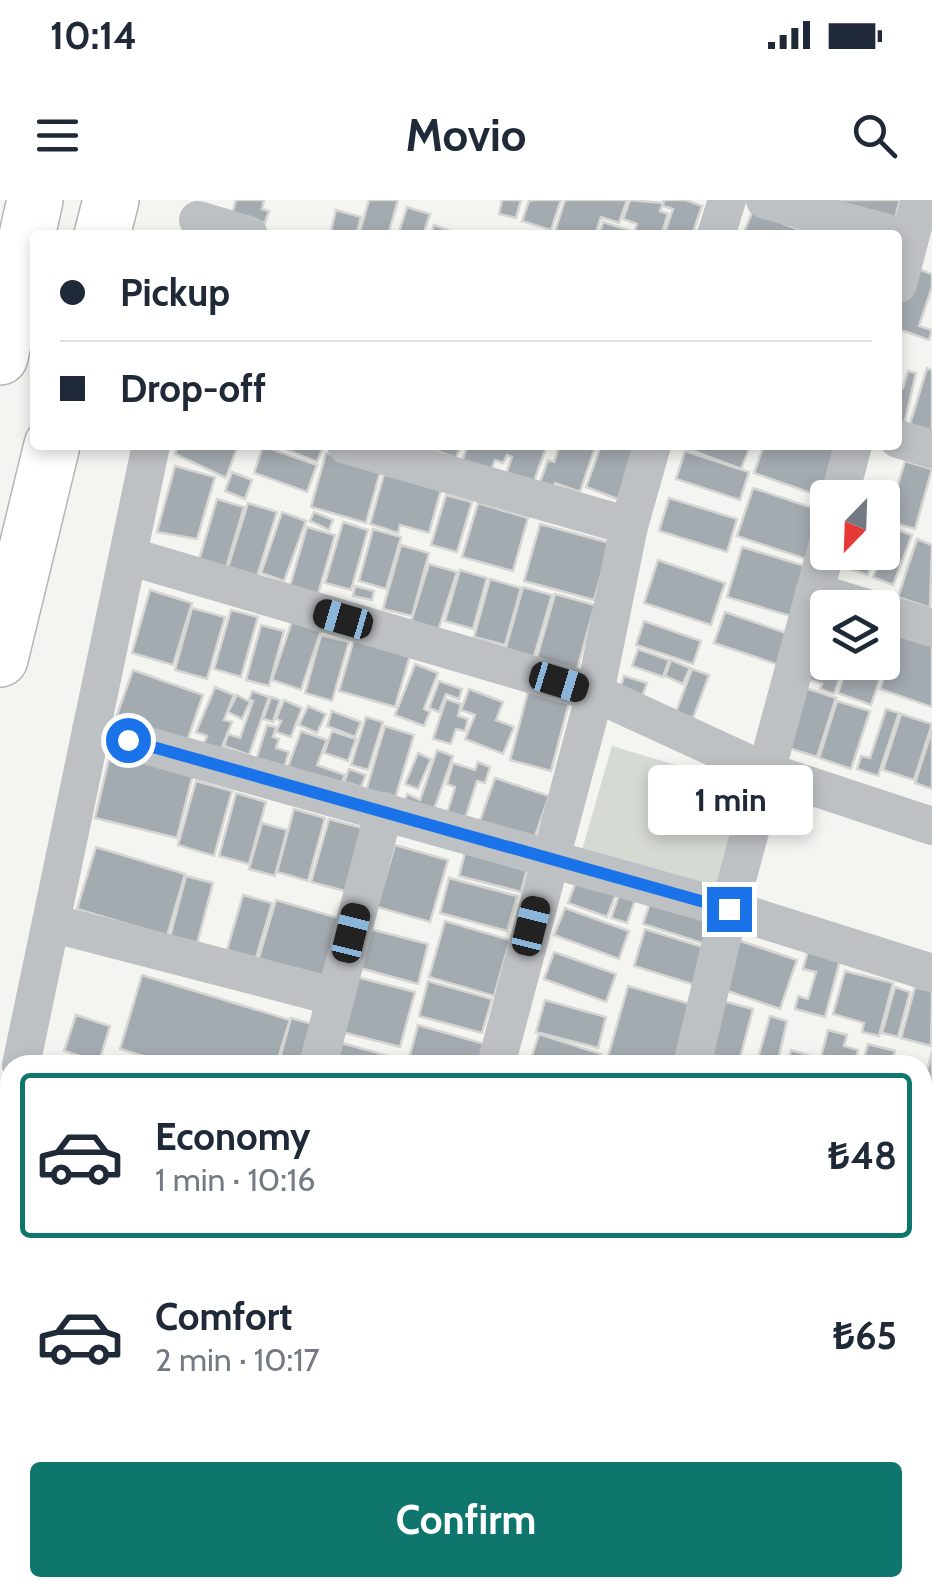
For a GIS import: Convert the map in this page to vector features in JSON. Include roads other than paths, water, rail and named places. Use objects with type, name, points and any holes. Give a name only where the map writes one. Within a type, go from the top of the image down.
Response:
[{"type":"highway","points":[[0,357],[35,200]]},
{"type":"highway","points":[[103,230],[111,200]]},
{"type":"highway","points":[[0,660],[51,450]]},
{"type":"street","points":[[718,230],[728,200]]},
{"type":"street","points":[[765,200],[876,230]]},
{"type":"street","points":[[902,268],[920,200]]},
{"type":"street","points":[[199,218],[234,230]]},
{"type":"street","points":[[902,440],[932,449]]},
{"type":"street","points":[[23,1055],[150,450]]},
{"type":"street","points":[[364,450],[630,526]]},
{"type":"street","points":[[498,1055],[548,857],[595,693],[630,526],[651,450]]},
{"type":"street","points":[[844,480],[852,450]]},
{"type":"street","points":[[128,556],[595,693],[765,771],[932,826]]},
{"type":"street","points":[[698,1055],[729,909],[810,607]]},
{"type":"street","points":[[900,618],[932,628]]},
{"type":"street","points":[[91,730],[729,909],[932,973]]},
{"type":"street","points":[[321,1055],[384,811]]},
{"type":"street","points":[[51,923],[336,997]]}]
